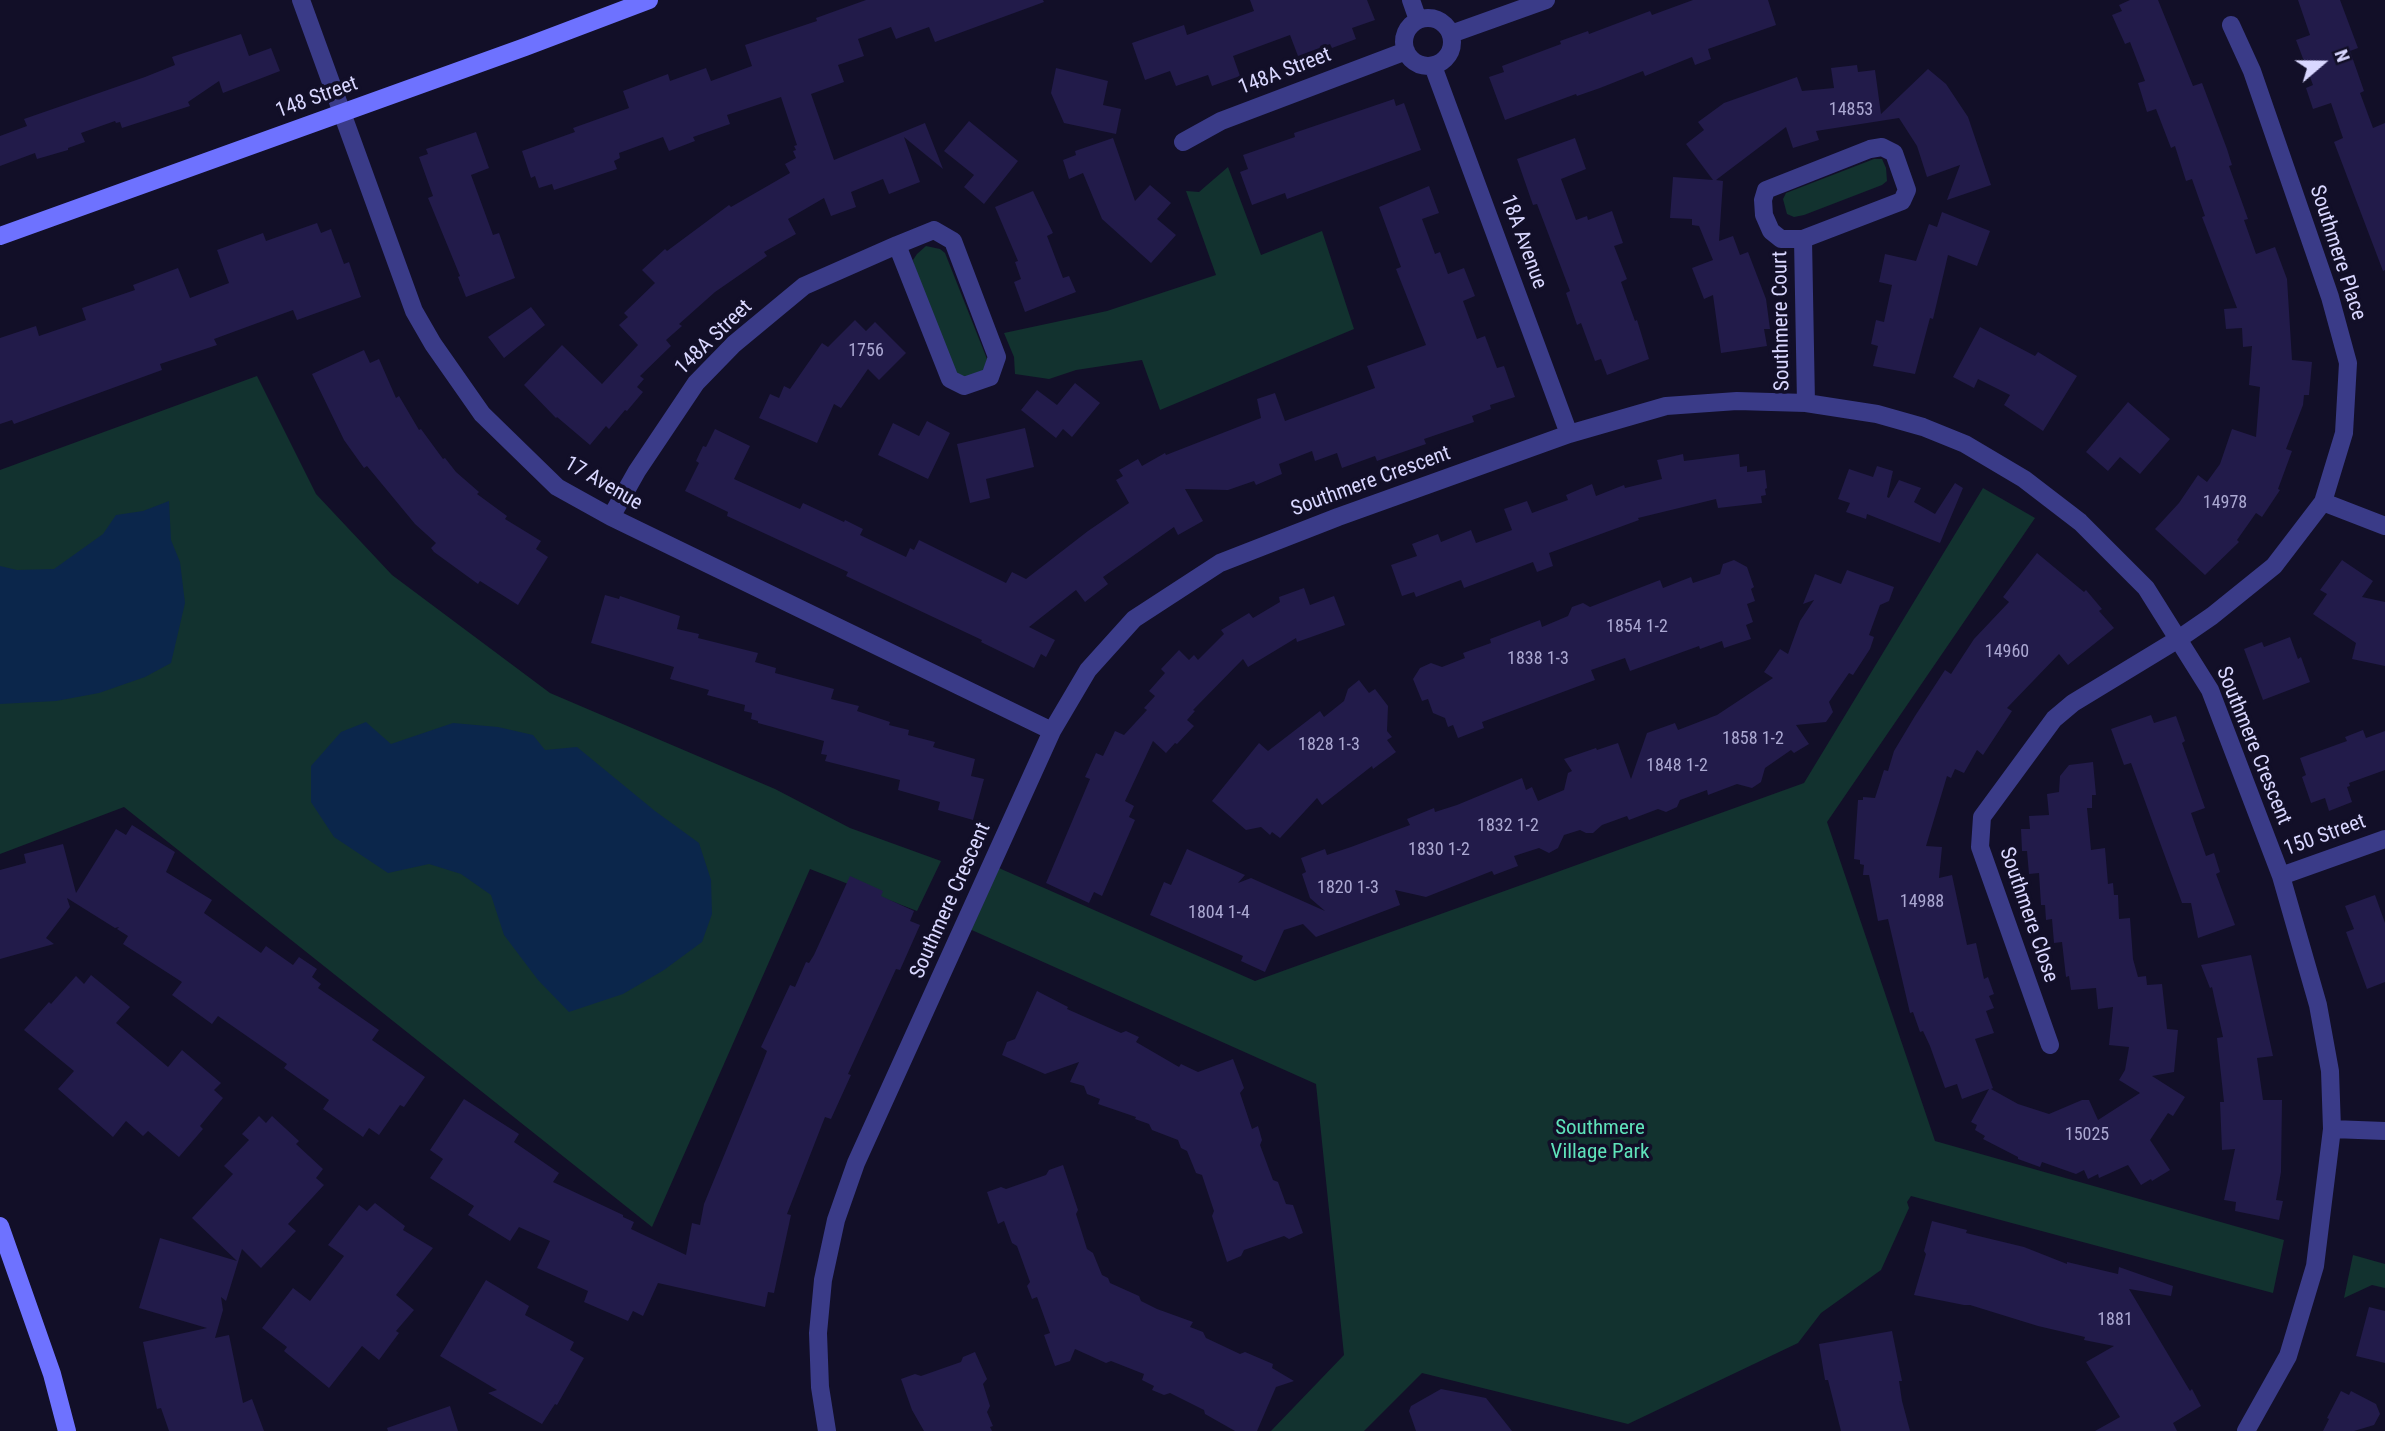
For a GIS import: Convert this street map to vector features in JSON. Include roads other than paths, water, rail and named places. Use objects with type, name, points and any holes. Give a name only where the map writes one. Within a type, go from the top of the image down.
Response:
[{"type":"main road","name":"148 Street","points":[[0,236],[649,0]]},
{"type":"main road","points":[[0,1226],[52,1374],[67,1431]]},
{"type":"main road","points":[[52,1374],[78,1431]]},
{"type":"street","name":"17 Avenue","points":[[301,0],[414,311],[433,344],[482,414],[557,487],[611,517],[1052,732]]},
{"type":"street","points":[[1411,0],[1418,20]]},
{"type":"street","points":[[1451,34],[1546,0]]},
{"type":"street","points":[[1418,20],[1437,20],[1446,26],[1451,34],[1451,50],[1441,63],[1433,66],[1414,62],[1404,45],[1410,26],[1418,20]]},
{"type":"street","name":"Southmere Place","points":[[2180,638],[2274,566],[2323,502],[2344,433],[2348,363],[2330,297],[2252,71],[2231,24]]},
{"type":"street","name":"148A Street","points":[[1183,142],[1221,121],[1406,51]]},
{"type":"street","name":"18A Avenue","points":[[1433,66],[1569,434]]},
{"type":"street","name":"Southmere Court","points":[[1882,147],[1894,153],[1907,190],[1902,201],[1803,239],[1781,239],[1771,231],[1764,215],[1763,201],[1766,190],[1870,149],[1882,147]]},
{"type":"street","name":"148A Street","points":[[611,517],[637,471],[696,383],[734,344],[804,286],[897,245],[934,230],[953,241],[997,357],[990,377],[964,386],[950,379],[897,245]]},
{"type":"street","name":"Southmere Court","points":[[1803,239],[1806,402]]},
{"type":"street","name":"Southmere Crescent","points":[[827,1431],[820,1387],[818,1333],[823,1280],[836,1220],[856,1163],[1052,732],[1088,670],[1134,619],[1220,563],[1338,517],[1569,434],[1666,406],[1737,401],[1806,402],[1877,414],[1923,427],[1965,444],[2024,479],[2080,522],[2146,588],[2180,638],[2210,690],[2281,876],[2318,1005],[2330,1071],[2332,1129],[2315,1266],[2288,1356],[2246,1431]]},
{"type":"street","points":[[2323,502],[2385,526]]},
{"type":"street","name":"Southmere Close","points":[[2050,1045],[1980,847],[1982,817],[2054,719],[2073,703],[2180,638]]},
{"type":"street","name":"150 Street","points":[[2281,876],[2385,839]]},
{"type":"street","points":[[2332,1129],[2385,1130]]},
{"type":"water","points":[[169,501],[171,540],[180,562],[185,603],[171,663],[145,677],[99,693],[56,701],[0,704],[0,566],[17,570],[54,569],[103,534],[116,515],[143,511]]},
{"type":"water","points":[[366,722],[391,744],[453,723],[498,727],[533,735],[545,750],[577,747],[699,843],[711,880],[712,914],[702,942],[664,970],[623,994],[569,1012],[538,980],[504,935],[491,895],[461,874],[429,864],[388,873],[334,837],[311,802],[311,766],[341,732]]},
{"type":"park label","name":"Southmere Village Park","points":[[1600,1141]]}]
